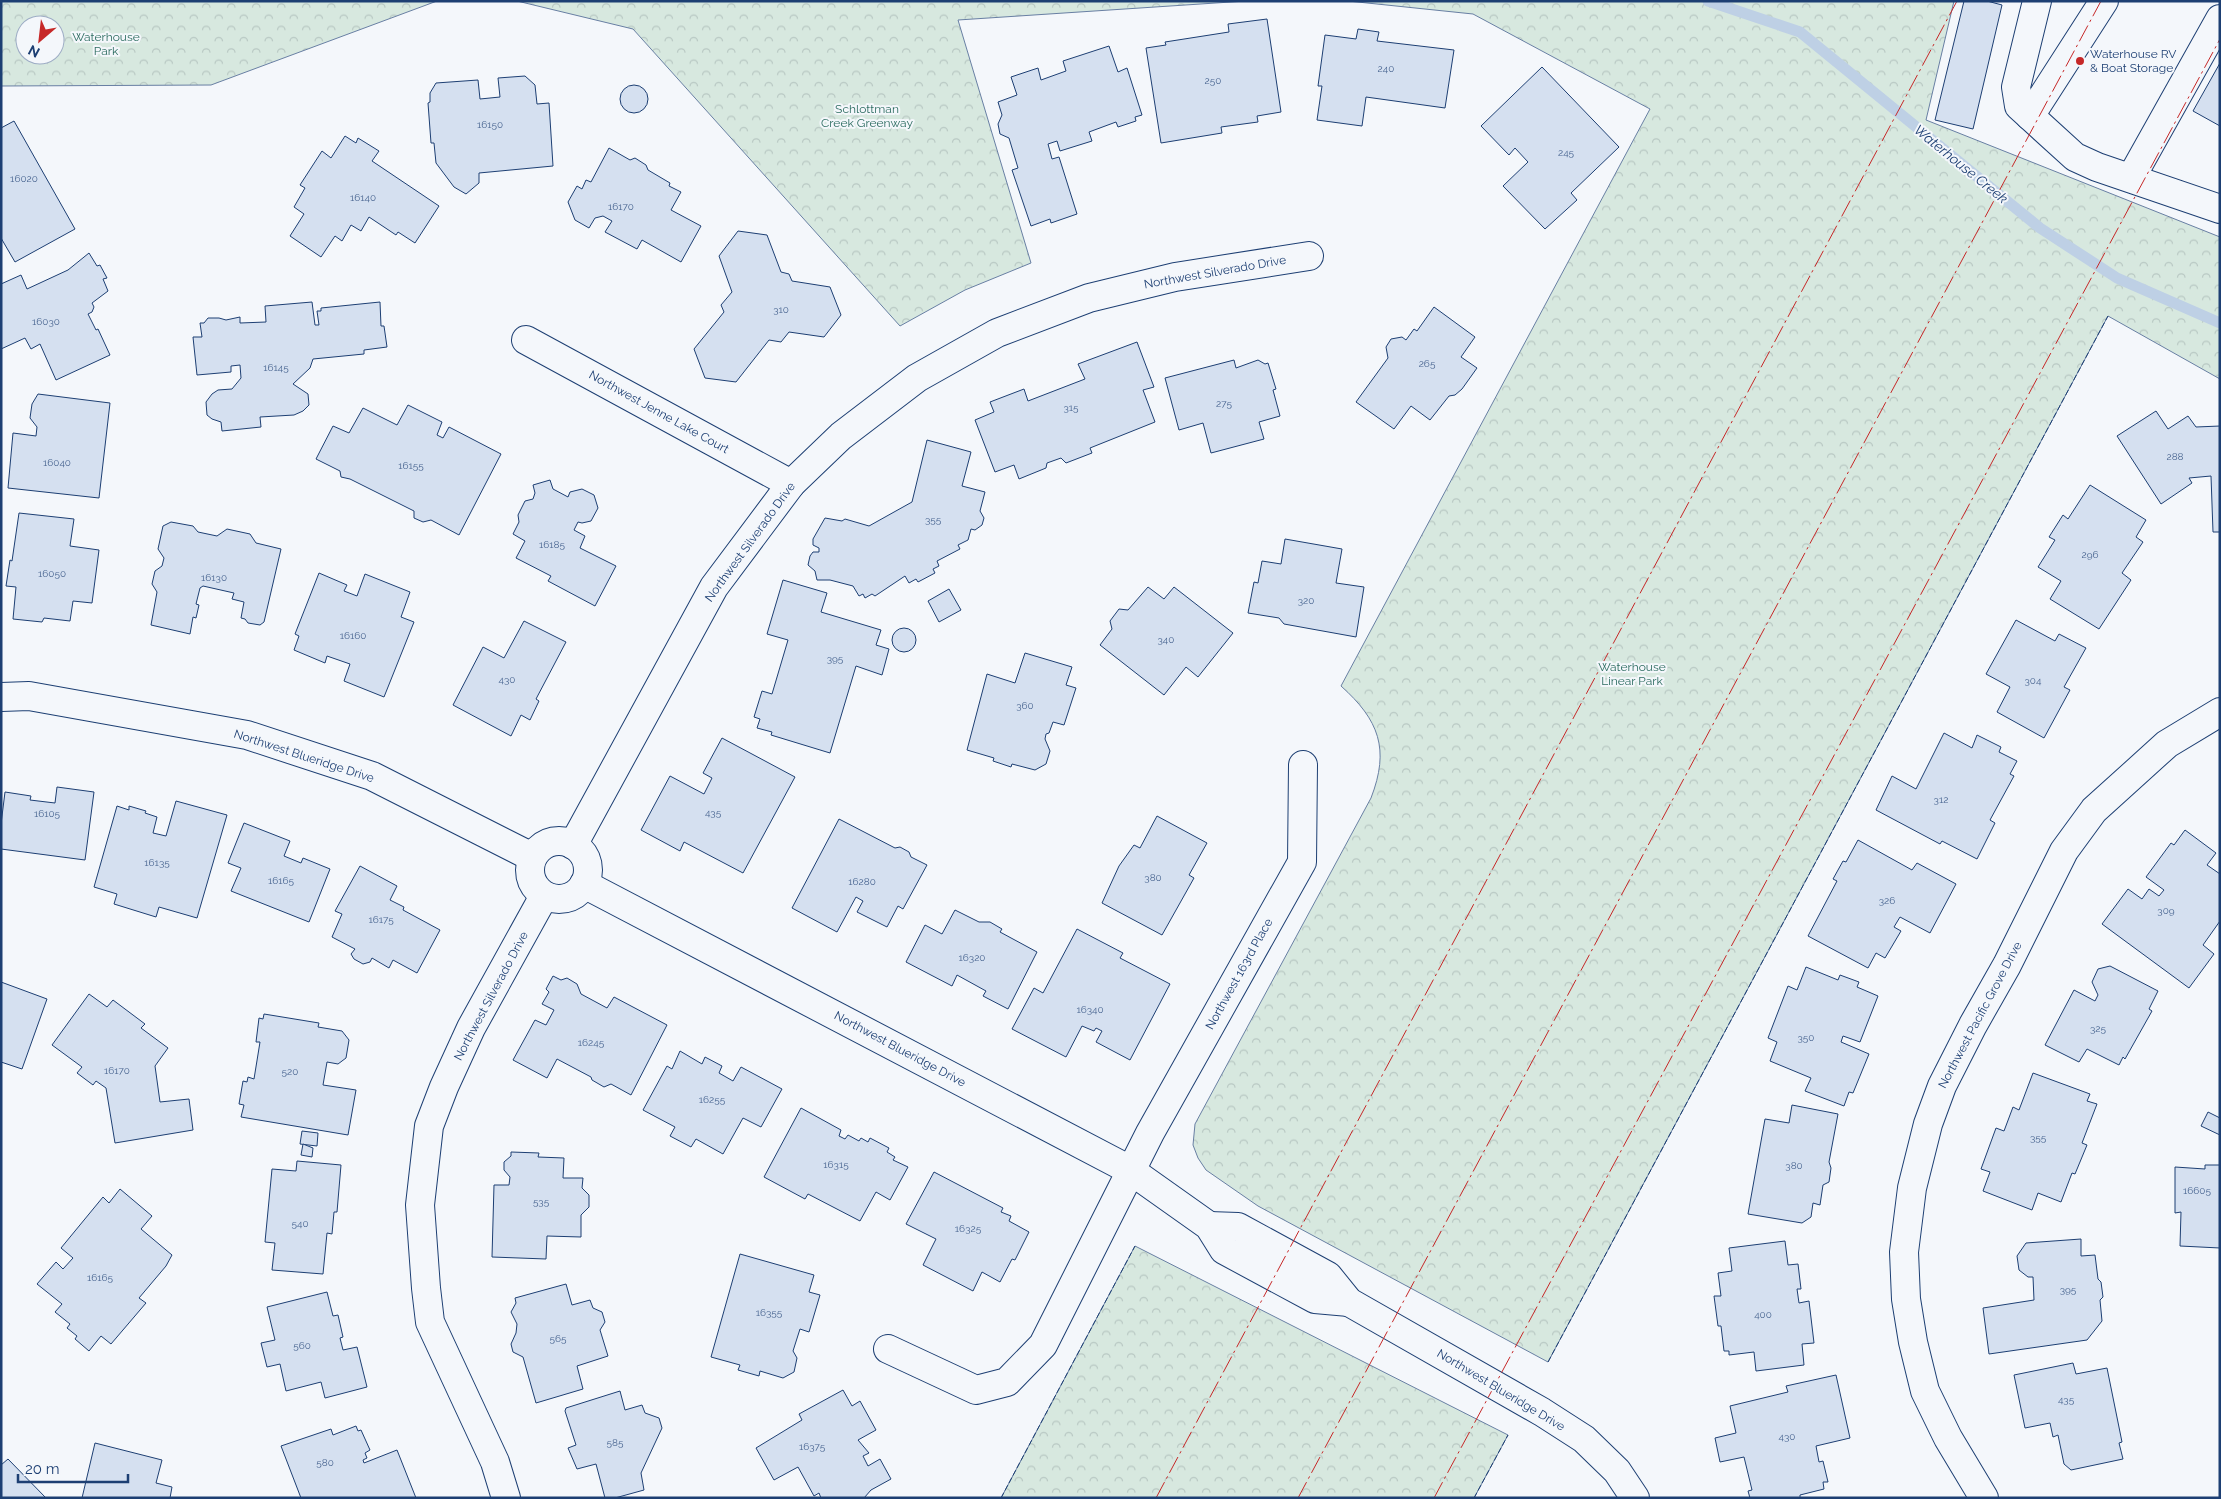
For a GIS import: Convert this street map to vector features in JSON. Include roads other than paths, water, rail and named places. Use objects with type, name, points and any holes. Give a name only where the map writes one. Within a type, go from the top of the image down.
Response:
[{"type":"street","points":[[2037,1],[2016,87],[2019,106],[2075,157],[2097,167],[2220,209]]},
{"type":"street","points":[[2030,116],[2104,1]]},
{"type":"street","points":[[2131,178],[2220,19]]},
{"type":"street","name":"Northwest Silverado Drive","points":[[573,845],[714,587],[791,484],[841,436],[917,378],[997,333],[1089,298],[1175,277],[1309,256]]},
{"type":"street","name":"Northwest Jenne Lake Court","points":[[526,340],[791,484]]},
{"type":"street","name":"Northwest Blueridge Drive","points":[[1,697],[29,696],[247,735],[372,776],[532,857]]},
{"type":"street","name":"Northwest Pacific Grove Drive","points":[[1984,1498],[1948,1438],[1925,1391],[1913,1342],[1906,1300],[1904,1252],[1912,1188],[1928,1124],[1942,1086],[1973,1024],[2007,965],[2064,851],[2094,810],[2167,744],[2220,712]]},
{"type":"street","name":"Northwest 163rd Place","points":[[888,1349],[976,1390],[1007,1382],[1043,1345],[1130,1170],[1302,862],[1303,766]]},
{"type":"street","points":[[562,841],[573,845],[583,854],[587,861],[588,872],[584,884],[576,894],[569,897],[555,899],[544,896],[534,886],[530,876],[532,857],[538,849],[548,843],[562,841]]},
{"type":"street","name":"Northwest Blueridge Drive","points":[[584,884],[1130,1170],[1209,1226],[1224,1250],[1315,1300],[1350,1302],[1542,1412],[1584,1440],[1618,1471],[1635,1498]]},
{"type":"street","name":"Northwest Silverado Drive","points":[[506,1498],[495,1462],[430,1322],[420,1205],[429,1126],[444,1087],[471,1028],[544,896]]},
{"type":"waterway","name":"Waterhouse Creek","points":[[1708,1],[1800,32],[2040,228],[2117,278],[2220,323]]},
{"type":"place","name":"Waterhouse RV & Boat Storage","points":[[2080,61]]},
{"type":"park label","name":"Waterhouse Park","points":[[106,44]]},
{"type":"park label","name":"Schlottman Creek Greenway","points":[[867,116]]},
{"type":"park label","name":"Waterhouse Linear Park","points":[[1632,674]]}]
